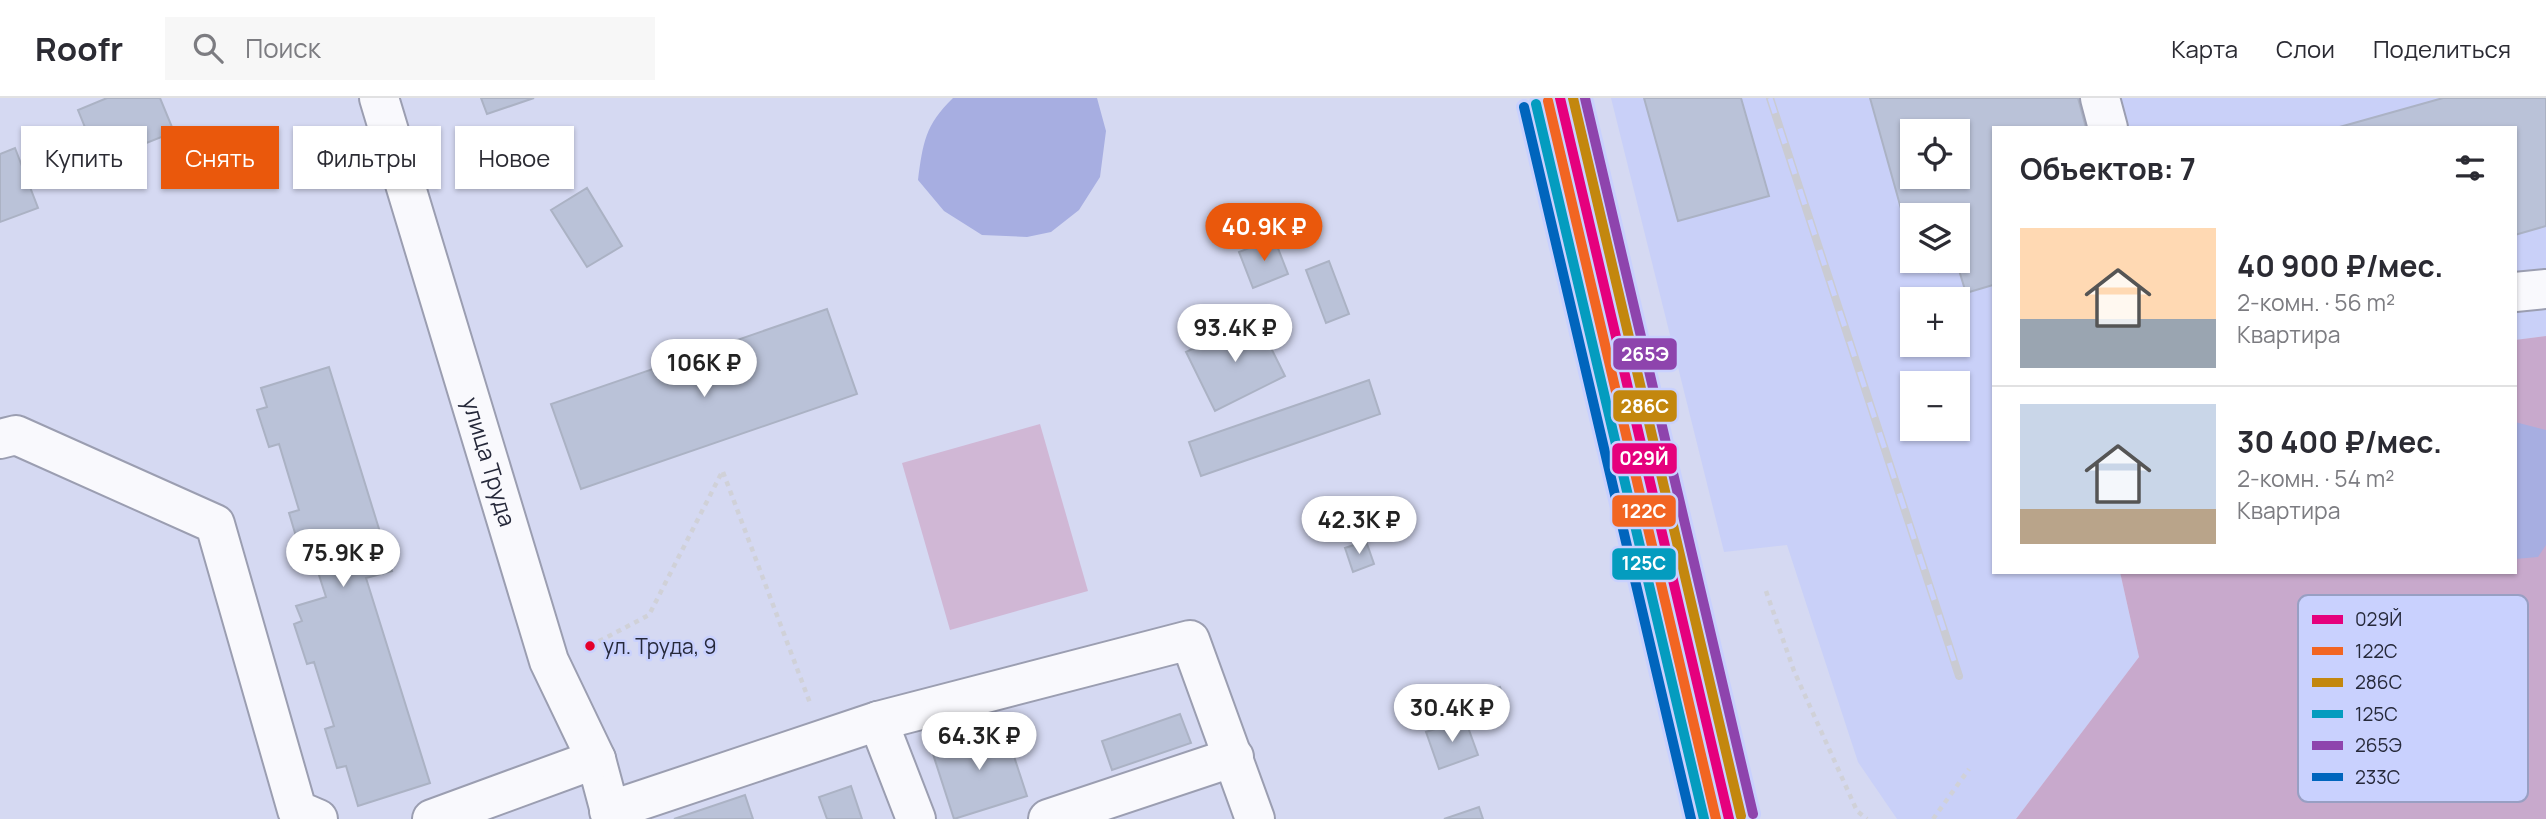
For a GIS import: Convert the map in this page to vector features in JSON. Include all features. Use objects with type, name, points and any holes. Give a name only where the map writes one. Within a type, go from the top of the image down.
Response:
[{"type":"street","name":"улица Труда","points":[[379,98],[549,662],[596,759],[610,815]]},
{"type":"street","points":[[2100,98],[2107,126]]},
{"type":"street","points":[[2517,292],[2546,289]]},
{"type":"street","points":[[0,439],[16,435],[215,524],[297,810],[318,819]]},
{"type":"street","points":[[610,815],[877,721],[1190,640],[1255,819]]},
{"type":"street","points":[[877,721],[916,819]]},
{"type":"street","points":[[1072,815],[1234,757]]},
{"type":"street","points":[[432,819],[596,759]]},
{"type":"path","points":[[590,646],[649,615],[723,472],[824,740]]},
{"type":"path","points":[[1766,590],[1800,684],[1857,811],[1867,819]]},
{"type":"path","points":[[1933,819],[1969,769]]},
{"type":"shaded area","points":[[953,98],[1097,98],[1106,131],[1100,177],[1079,210],[1051,232],[1027,237],[982,235],[944,211],[918,180],[927,135],[936,117]]},
{"type":"shaded area","points":[[1611,98],[2546,98],[2546,336],[2517,340],[2517,126],[1992,126],[1992,574],[2120,574],[2139,657],[2016,819],[1897,819],[1858,762],[1787,545],[1724,552]]},
{"type":"shaded area","points":[[2546,336],[2546,819],[2016,819],[2139,657],[2120,574],[2517,574],[2517,340]]},
{"type":"shaded area","points":[[2517,423],[2546,430],[2546,545],[2538,557],[2517,559]]},
{"type":"shaded area","points":[[1040,424],[1088,591],[950,630],[902,463]]},
{"type":"building","points":[[107,98],[160,98],[172,126],[161,126],[161,137],[147,143],[147,126],[84,126],[78,110]]},
{"type":"building","points":[[481,98],[534,98],[487,114]]},
{"type":"building","points":[[1644,98],[1741,98],[1769,196],[1678,221]]},
{"type":"building","points":[[1870,98],[2078,98],[2085,126],[1992,126],[1992,285],[1970,292],[1970,287],[1964,287],[1960,273],[1970,273],[1970,203],[1900,205]]},
{"type":"building","points":[[2443,98],[2546,98],[2546,226],[2517,234],[2517,126],[2343,126]]},
{"type":"building","points":[[15,148],[21,164],[21,189],[31,189],[38,208],[0,222],[0,154]]},
{"type":"building","points":[[587,188],[622,246],[587,267],[551,210]]},
{"type":"building","points":[[1274,238],[1288,274],[1253,288],[1239,252]]},
{"type":"building","points":[[1329,261],[1349,314],[1326,323],[1306,270]]},
{"type":"building","points":[[827,309],[857,394],[581,489],[551,404]]},
{"type":"building","points":[[1256,318],[1285,376],[1215,411],[1186,352]]},
{"type":"building","points":[[329,367],[392,571],[366,578],[430,783],[358,806],[346,766],[337,768],[325,729],[334,726],[314,662],[307,664],[294,624],[302,621],[296,606],[326,597],[311,550],[301,553],[289,513],[299,510],[279,444],[269,447],[257,410],[267,407],[261,388]]},
{"type":"building","points":[[1369,380],[1380,414],[1201,476],[1189,442]]},
{"type":"building","points":[[1366,541],[1374,564],[1353,572],[1345,548]]},
{"type":"building","points":[[1500,687],[1506,704],[1471,716],[1465,698]]},
{"type":"building","points":[[1180,714],[1191,743],[1112,770],[1102,741]]},
{"type":"building","points":[[1465,719],[1478,755],[1439,769],[1426,732]]},
{"type":"building","points":[[1004,726],[1027,796],[954,819],[931,748]]},
{"type":"building","points":[[851,786],[862,819],[827,819],[819,797]]},
{"type":"building","points":[[745,795],[753,819],[674,819]]},
{"type":"building","points":[[1479,807],[1483,819],[1444,819]]},
{"type":"railway","points":[[1770,98],[1959,676]]},
{"type":"transit line","name":"029Й","points":[[1560,98],[1729,819]]},
{"type":"transit line","name":"286С","points":[[1573,98],[1741,816]]},
{"type":"transit line","name":"265Э","points":[[1585,98],[1753,814]]},
{"type":"transit line","name":"122С","points":[[1548,101],[1716,819]]},
{"type":"transit line","name":"125С","points":[[1536,104],[1704,819]]},
{"type":"transit line","name":"233С","points":[[1524,107],[1691,819]]},
{"type":"place","name":"ул. Труда, 9","points":[[590,646]]}]
